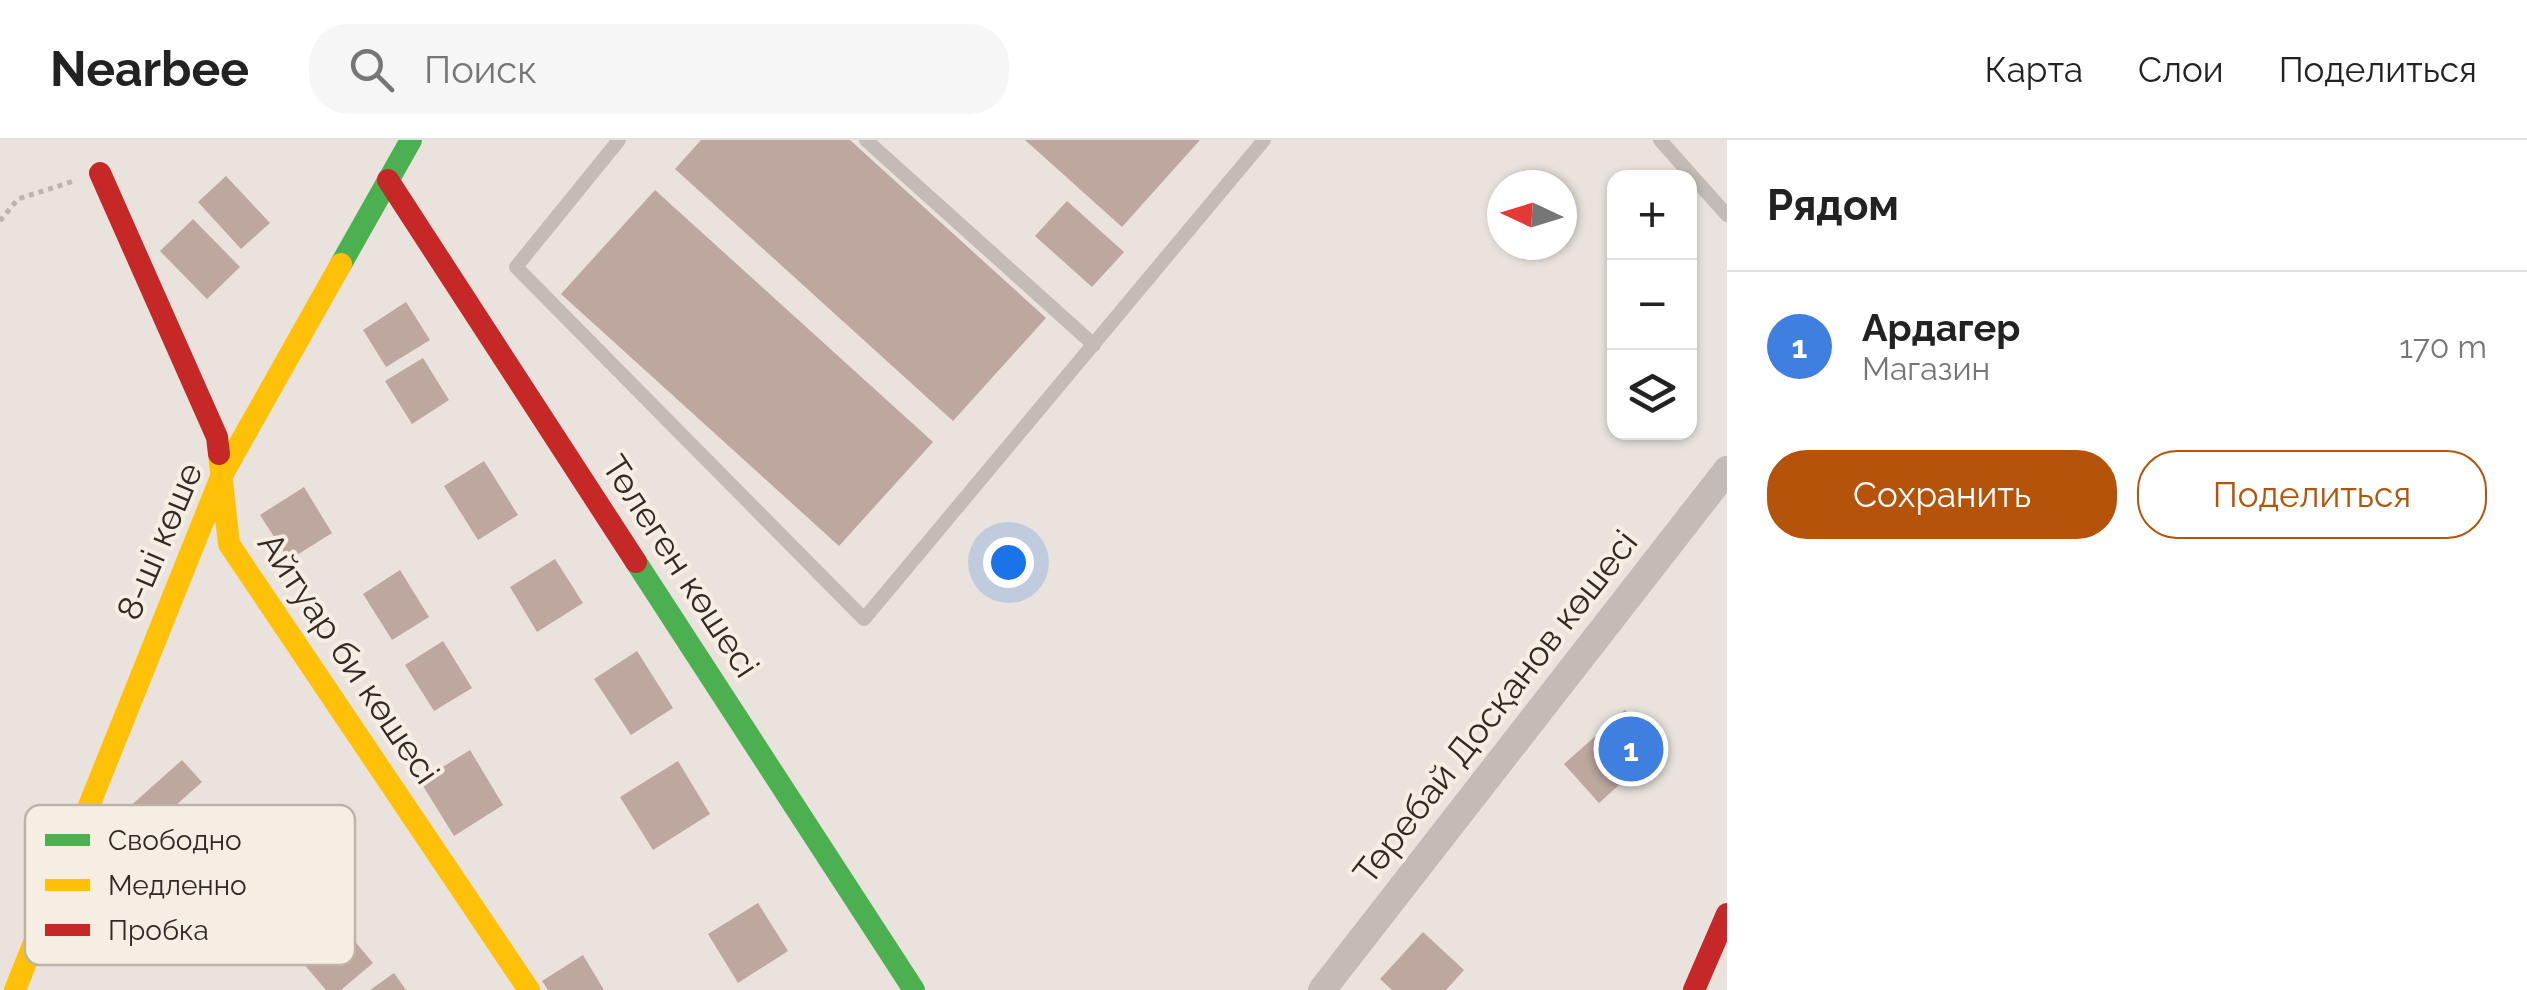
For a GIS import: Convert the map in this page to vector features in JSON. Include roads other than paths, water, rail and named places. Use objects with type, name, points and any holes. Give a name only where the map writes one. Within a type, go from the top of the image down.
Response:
[{"type":"main road","name":"8-шi көше","points":[[89,805],[221,477],[411,140]]},
{"type":"main road","name":"Айтуар би көшесі","points":[[100,173],[216,437],[229,544],[529,990]]},
{"type":"main road","name":"Төлеген көшесі","points":[[388,180],[914,990]]},
{"type":"main road","points":[[1694,990],[1727,914]]},
{"type":"main road","name":"8-шi көше","points":[[15,990],[25,965]]},
{"type":"street","name":"Төребай Досқанов көшесі","points":[[1322,990],[1727,470]]},
{"type":"lane","points":[[619,140],[516,267],[864,619],[1264,140]]},
{"type":"lane","points":[[866,140],[1094,346]]},
{"type":"lane","points":[[1660,140],[1727,215]]},
{"type":"place","name":"Ардагер","points":[[1631,749]]}]
